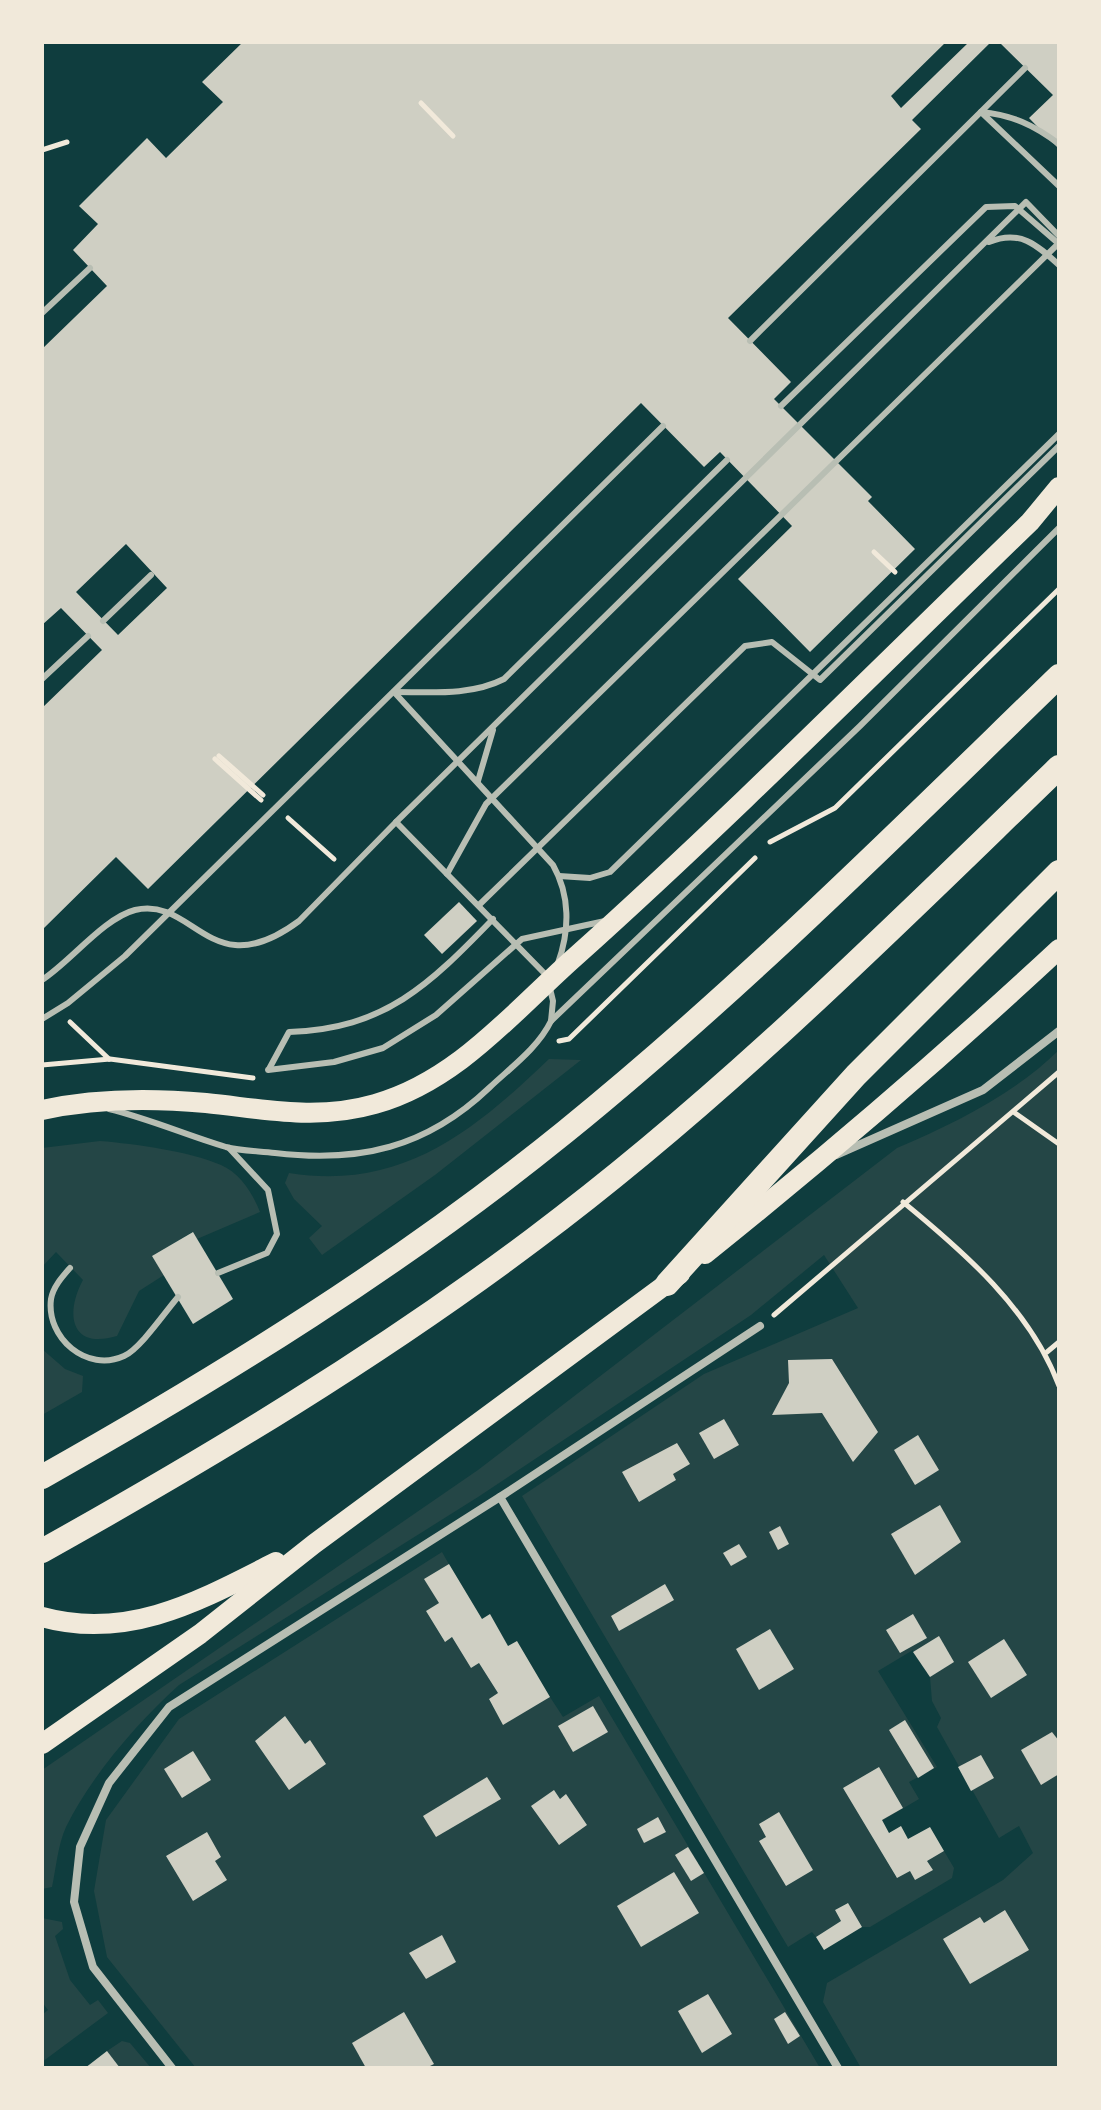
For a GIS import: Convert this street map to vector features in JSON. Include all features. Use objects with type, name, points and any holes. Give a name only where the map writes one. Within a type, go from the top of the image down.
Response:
[{"type":"highway","points":[[42,1477],[152,1415],[313,1315],[426,1238],[552,1142],[698,1021],[1059,676]]},
{"type":"highway","points":[[42,1551],[173,1477],[323,1386],[536,1238],[738,1071],[869,951],[1059,767]]},
{"type":"highway","points":[[667,1284],[856,1075],[1059,872]]},
{"type":"main road","points":[[42,1110],[79,1102],[142,1099],[314,1115],[361,1108],[399,1096],[458,1062],[617,919],[1030,522],[1059,487]]},
{"type":"main road","points":[[42,1744],[200,1634],[314,1544],[667,1284],[821,1161],[1059,949]]},
{"type":"main road","points":[[42,1617],[97,1625],[120,1624],[167,1613],[314,1544]]},
{"type":"street","points":[[821,1161],[983,1090],[1059,1031]]},
{"type":"street","points":[[172,2068],[93,1967],[74,1902],[80,1847],[109,1783],[169,1707],[500,1497],[760,1326]]},
{"type":"street","points":[[500,1497],[838,2068]]},
{"type":"lane","points":[[750,341],[1025,68]]},
{"type":"lane","points":[[981,112],[1026,122],[1059,144]]},
{"type":"lane","points":[[981,112],[1059,186]]},
{"type":"lane","points":[[42,980],[114,920],[134,910],[165,911],[221,943],[254,944],[274,938],[299,921],[1026,202],[1059,236]]},
{"type":"lane","points":[[447,874],[486,804],[1059,243],[1015,206],[986,207],[781,406]]},
{"type":"lane","points":[[799,424],[983,245],[1006,236],[1028,239],[1059,265]]},
{"type":"lane","points":[[42,313],[90,268]]},
{"type":"lane","points":[[42,1019],[58,1011],[125,956],[663,426]]},
{"type":"lane","points":[[559,876],[590,878],[610,872],[1059,434]]},
{"type":"lane","points":[[479,905],[745,646],[772,642],[820,680],[1059,446]]},
{"type":"lane","points":[[394,692],[447,692],[484,687],[504,679],[727,460]]},
{"type":"lane","points":[[478,781],[492,731],[500,718],[745,478]]},
{"type":"lane","points":[[79,1102],[157,1121],[229,1148],[340,1157],[417,1138],[471,1105],[545,1033],[551,1021],[860,726],[1059,528]]},
{"type":"lane","points":[[103,621],[151,575]]},
{"type":"lane","points":[[42,679],[88,636]]},
{"type":"lane","points":[[394,692],[546,855],[559,876],[566,902],[566,928],[553,977]]},
{"type":"lane","points":[[396,822],[547,976],[553,1001],[551,1021]]},
{"type":"lane","points":[[493,919],[392,1009],[343,1026],[289,1032],[268,1070],[334,1062],[383,1048],[436,1015],[522,939],[617,919]]},
{"type":"lane","points":[[218,1273],[267,1253],[277,1234],[268,1190],[229,1148]]},
{"type":"lane","points":[[70,1268],[56,1285],[52,1313],[61,1339],[85,1357],[113,1360],[130,1353],[178,1297]]},
{"type":"path","points":[[421,103],[453,136]]},
{"type":"path","points":[[42,150],[67,142]]},
{"type":"path","points":[[545,1033],[559,1041],[569,1039],[770,843],[835,808],[1059,589]]},
{"type":"path","points":[[215,759],[274,811]]},
{"type":"path","points":[[42,1065],[110,1059],[58,1011]]},
{"type":"path","points":[[760,1326],[841,1260],[903,1202],[1015,1113],[1059,1072]]},
{"type":"path","points":[[1015,1113],[1059,1144]]},
{"type":"path","points":[[903,1202],[968,1255],[1047,1352],[1059,1386]]},
{"type":"path","points":[[1047,1352],[1059,1342]]},
{"type":"shaded area","points":[[1059,1050],[1059,2068],[861,2068],[823,2002],[827,1983],[1003,1880],[1033,1853],[1019,1826],[999,1838],[937,1727],[941,1718],[932,1701],[930,1677],[913,1650],[878,1671],[937,1767],[909,1782],[919,1799],[868,1829],[896,1877],[944,1851],[954,1868],[952,1878],[870,1927],[862,1927],[847,1903],[835,1910],[841,1921],[816,1937],[812,1932],[788,1947],[522,1496],[704,1374],[858,1308],[824,1255],[751,1315],[478,1497],[179,1685],[132,1733],[88,1788],[63,1834],[52,1887],[42,1889],[42,1770],[478,1470],[897,1148],[1003,1094]]},
{"type":"shaded area","points":[[549,1059],[581,1060],[435,1175],[322,1255],[309,1238],[322,1226],[294,1199],[285,1183],[289,1173],[329,1176],[366,1173],[400,1164],[432,1150],[492,1110]]},
{"type":"shaded area","points":[[100,1141],[178,1152],[221,1165],[245,1185],[260,1212],[197,1239],[192,1232],[153,1256],[164,1275],[139,1291],[117,1336],[101,1339],[89,1338],[76,1326],[74,1305],[83,1280],[56,1252],[42,1267],[42,1148]]},
{"type":"shaded area","points":[[42,1349],[65,1369],[83,1376],[82,1392],[42,1415]]},
{"type":"shaded area","points":[[442,1552],[463,1589],[426,1611],[444,1641],[452,1637],[471,1668],[479,1663],[498,1693],[489,1700],[503,1724],[550,1697],[563,1717],[599,1696],[820,2068],[196,2068],[107,1957],[94,1891],[106,1820],[179,1719]]},
{"type":"shaded area","points":[[42,1918],[62,1922],[63,1929],[55,1936],[70,1980],[90,2005],[98,2000],[108,2013],[42,2062],[42,2015],[48,2010],[42,2002]]},
{"type":"shaded area","points":[[122,2041],[130,2043],[151,2068],[120,2068],[107,2051]]},
{"type":"building","points":[[243,42],[946,42],[891,96],[901,108],[969,42],[991,42],[912,120],[921,129],[728,318],[791,382],[774,399],[872,497],[868,501],[915,549],[810,652],[738,579],[792,526],[720,452],[704,467],[641,403],[148,889],[116,857],[42,930],[42,708],[102,650],[61,608],[42,625],[42,349],[107,286],[73,250],[98,224],[79,206],[147,138],[166,158],[223,102],[202,82]],"holes":[[[126,544],[167,588],[118,635],[76,592]]]},
{"type":"building","points":[[999,42],[1059,42],[1059,149],[1029,118],[1053,95]]},
{"type":"building","points":[[459,902],[477,921],[442,954],[424,935]]},
{"type":"building","points":[[193,1232],[233,1299],[193,1324],[152,1256]]},
{"type":"building","points":[[832,1359],[878,1432],[853,1462],[822,1413],[772,1415],[789,1383],[788,1360]]},
{"type":"building","points":[[724,1419],[739,1445],[714,1459],[699,1433]]},
{"type":"building","points":[[918,1435],[939,1470],[915,1485],[894,1450]]},
{"type":"building","points":[[677,1443],[690,1464],[673,1474],[676,1480],[639,1502],[622,1472]]},
{"type":"building","points":[[940,1505],[961,1542],[915,1575],[891,1534]]},
{"type":"building","points":[[780,1526],[789,1544],[778,1550],[769,1532]]},
{"type":"building","points":[[739,1544],[747,1557],[731,1566],[723,1553]]},
{"type":"building","points":[[449,1564],[482,1619],[490,1614],[508,1646],[517,1641],[550,1697],[503,1725],[489,1699],[498,1693],[479,1663],[471,1668],[452,1637],[445,1642],[426,1611],[439,1603],[424,1579]]},
{"type":"building","points":[[665,1584],[674,1600],[619,1631],[611,1616]]},
{"type":"building","points":[[913,1614],[927,1638],[900,1653],[886,1630]]},
{"type":"building","points":[[770,1629],[794,1669],[759,1690],[736,1649]]},
{"type":"building","points":[[939,1636],[954,1662],[930,1677],[913,1652]]},
{"type":"building","points":[[1004,1639],[1027,1675],[991,1698],[968,1662]]},
{"type":"building","points":[[593,1706],[608,1732],[573,1752],[558,1726]]},
{"type":"building","points":[[285,1716],[305,1744],[310,1740],[326,1764],[289,1790],[255,1741]]},
{"type":"building","points":[[905,1720],[934,1768],[918,1778],[889,1730]]},
{"type":"building","points":[[1052,1732],[1059,1741],[1059,1774],[1041,1785],[1021,1750]]},
{"type":"building","points":[[193,1751],[211,1780],[182,1798],[164,1769]]},
{"type":"building","points":[[981,1755],[994,1778],[971,1791],[958,1767]]},
{"type":"building","points":[[879,1767],[903,1808],[882,1820],[889,1833],[901,1826],[908,1839],[930,1827],[944,1851],[927,1861],[933,1870],[915,1880],[910,1871],[897,1878],[843,1788]]},
{"type":"building","points":[[487,1777],[501,1799],[436,1837],[423,1816]]},
{"type":"building","points":[[554,1790],[560,1799],[566,1794],[587,1825],[559,1845],[531,1806]]},
{"type":"building","points":[[779,1812],[813,1870],[786,1886],[759,1841],[766,1837],[759,1824]]},
{"type":"building","points":[[658,1817],[666,1832],[644,1843],[637,1829]]},
{"type":"building","points":[[207,1832],[221,1857],[215,1861],[227,1880],[193,1901],[166,1856]]},
{"type":"building","points":[[688,1847],[704,1873],[691,1881],[675,1855]]},
{"type":"building","points":[[674,1872],[699,1913],[641,1947],[617,1906]]},
{"type":"building","points":[[848,1903],[862,1927],[824,1950],[816,1937],[841,1921],[835,1910]]},
{"type":"building","points":[[1005,1910],[1029,1950],[970,1984],[943,1939],[980,1917],[984,1923]]},
{"type":"building","points":[[442,1935],[456,1962],[426,1979],[409,1953]]},
{"type":"building","points":[[708,1994],[732,2034],[702,2053],[678,2011]]},
{"type":"building","points":[[404,2012],[434,2064],[426,2068],[366,2068],[352,2043]]},
{"type":"building","points":[[785,2012],[800,2036],[788,2044],[774,2019]]},
{"type":"building","points":[[107,2051],[120,2068],[85,2068]]}]
